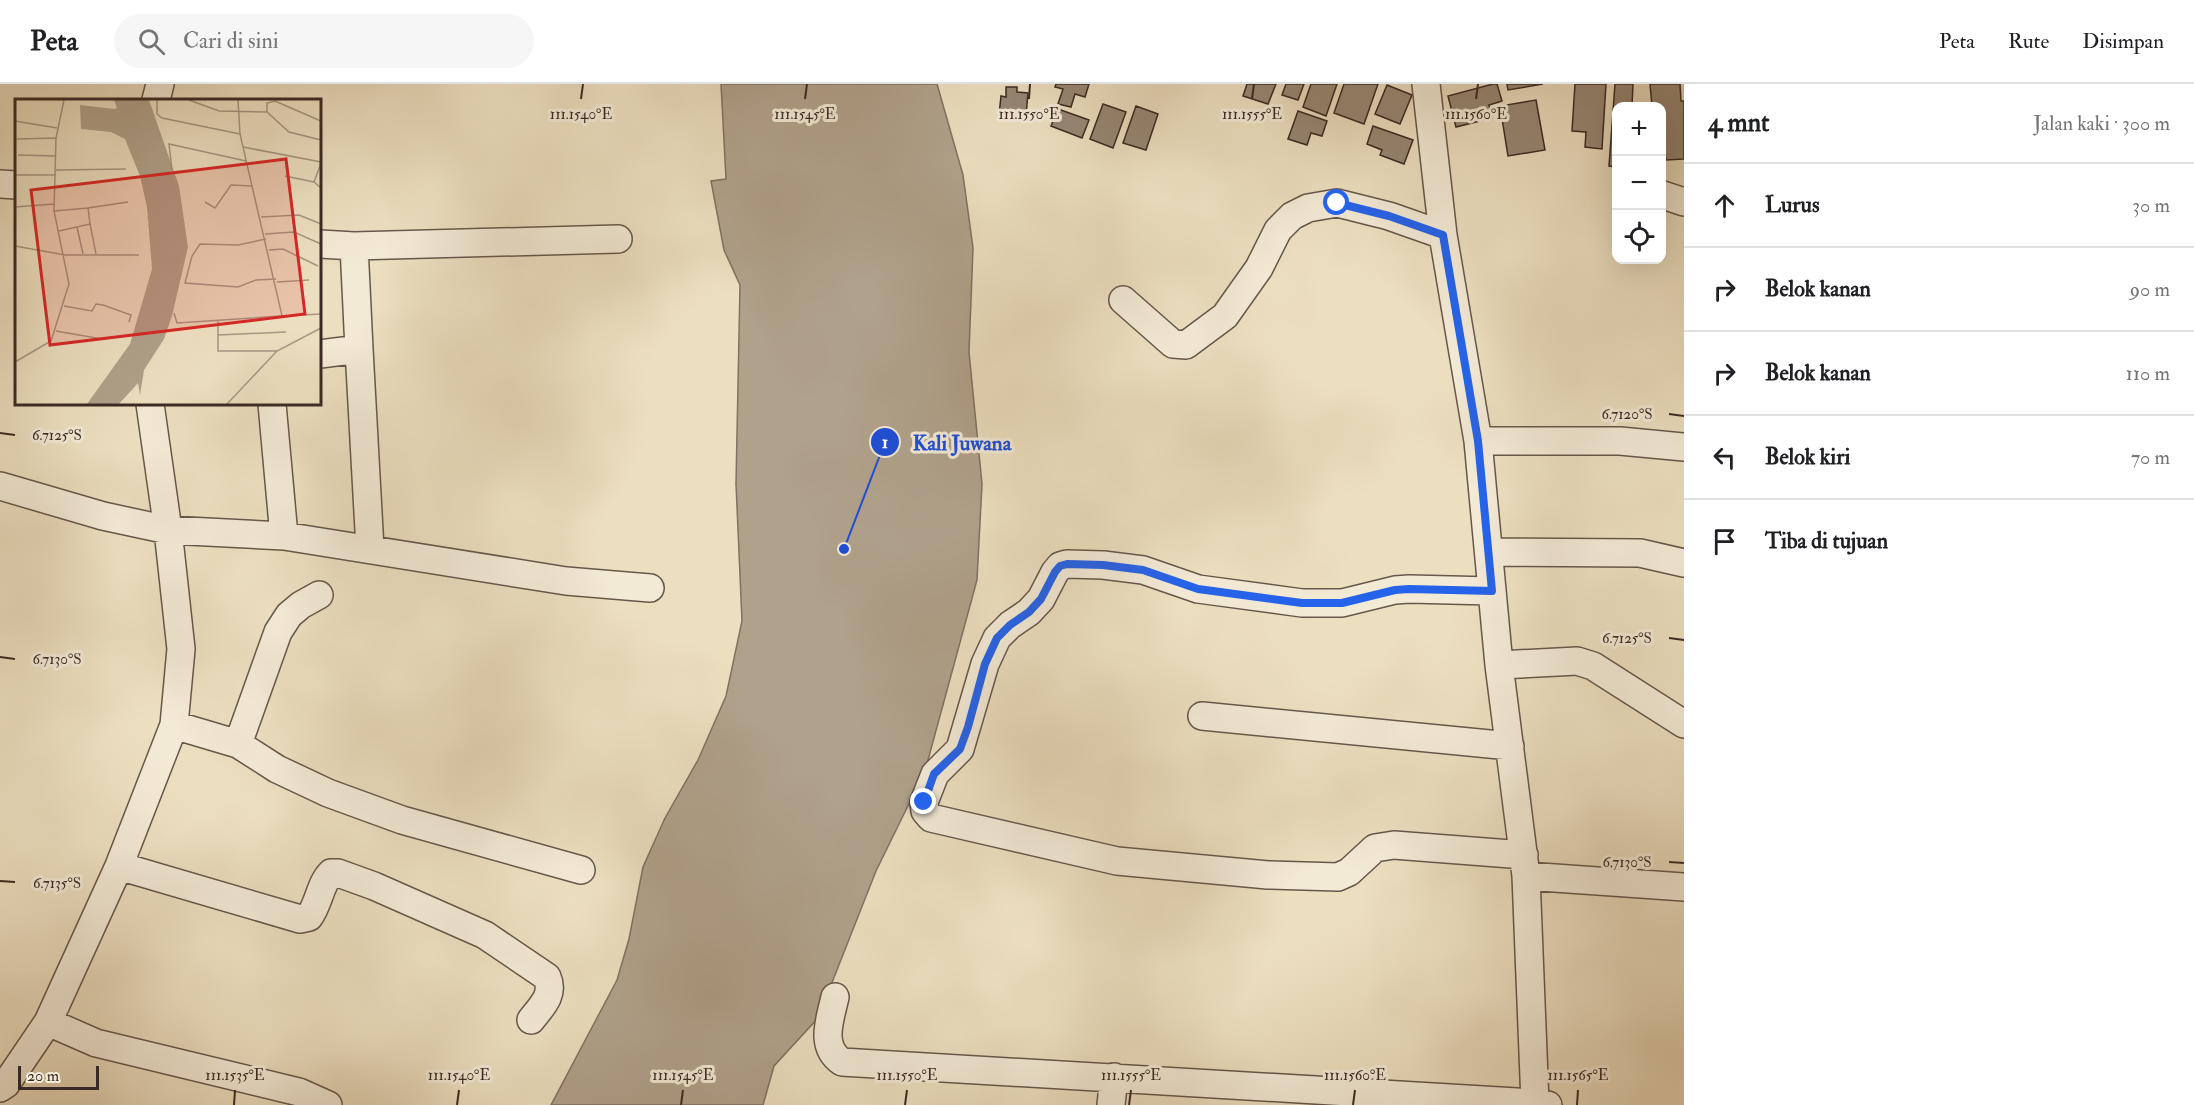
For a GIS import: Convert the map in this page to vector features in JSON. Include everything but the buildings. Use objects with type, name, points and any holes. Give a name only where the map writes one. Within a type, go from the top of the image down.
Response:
[{"type":"street","points":[[156,99],[160,84]]},
{"type":"street","points":[[835,996],[827,1033],[828,1044],[833,1056],[842,1062],[1541,1104],[1525,865],[1500,665],[1478,441],[1443,235],[1426,84]]},
{"type":"street","points":[[0,184],[15,185]]},
{"type":"street","points":[[1123,300],[1173,344],[1186,345],[1225,316],[1260,268],[1278,230],[1292,216],[1308,208],[1337,203],[1389,216],[1443,235]]},
{"type":"street","points":[[321,244],[354,246],[618,239]]},
{"type":"street","points":[[354,246],[370,549]]},
{"type":"street","points":[[321,354],[359,349]]},
{"type":"street","points":[[0,1088],[6,1084],[48,1022],[119,866],[174,725],[181,649],[168,530],[150,405]]},
{"type":"street","points":[[272,405],[284,536]]},
{"type":"street","points":[[1478,441],[1620,441],[1684,447]]},
{"type":"street","points":[[0,486],[104,516],[168,530],[284,536],[567,581],[650,588]]},
{"type":"street","points":[[1489,552],[1640,553],[1684,563]]},
{"type":"street","points":[[1492,591],[1409,589],[1395,590],[1342,603],[1302,603],[1198,589],[1143,570],[1094,565],[1060,566],[1041,599],[997,638],[985,664],[960,749],[934,774],[924,802],[925,811],[931,818],[1117,861],[1268,876],[1338,877],[1349,872],[1375,848],[1394,845],[1684,887]]},
{"type":"street","points":[[238,744],[278,632],[289,615],[301,604],[320,595]]},
{"type":"street","points":[[1500,665],[1577,661],[1593,666],[1684,724]]},
{"type":"street","points":[[1202,716],[1510,746]]},
{"type":"street","points":[[174,725],[238,744],[278,769],[349,801],[402,820],[581,870]]},
{"type":"street","points":[[119,866],[300,919],[309,917],[316,908],[327,877],[331,873],[338,873],[374,886],[484,935],[547,977],[549,997],[531,1020]]},
{"type":"street","points":[[48,1022],[96,1043],[299,1092],[328,1105]]},
{"type":"street","points":[[1112,1105],[1114,1077]]},
{"type":"shaded area","points":[[721,84],[937,84],[963,175],[973,248],[969,352],[982,484],[977,580],[925,771],[876,871],[818,1018],[774,1066],[763,1105],[551,1105],[617,980],[629,939],[643,867],[665,818],[698,760],[726,696],[742,621],[736,484],[740,285],[724,250],[711,181],[726,179]]},
{"type":"place","name":"Kali Juwana","points":[[844,549]]},
{"type":"route","points":[[924,802],[934,774],[960,749],[985,664],[997,638],[1041,599],[1060,566],[1067,564],[1103,565],[1143,570],[1198,589],[1302,603],[1342,603],[1395,590],[1409,589],[1492,591],[1478,441],[1443,235],[1389,216],[1337,203]]}]
